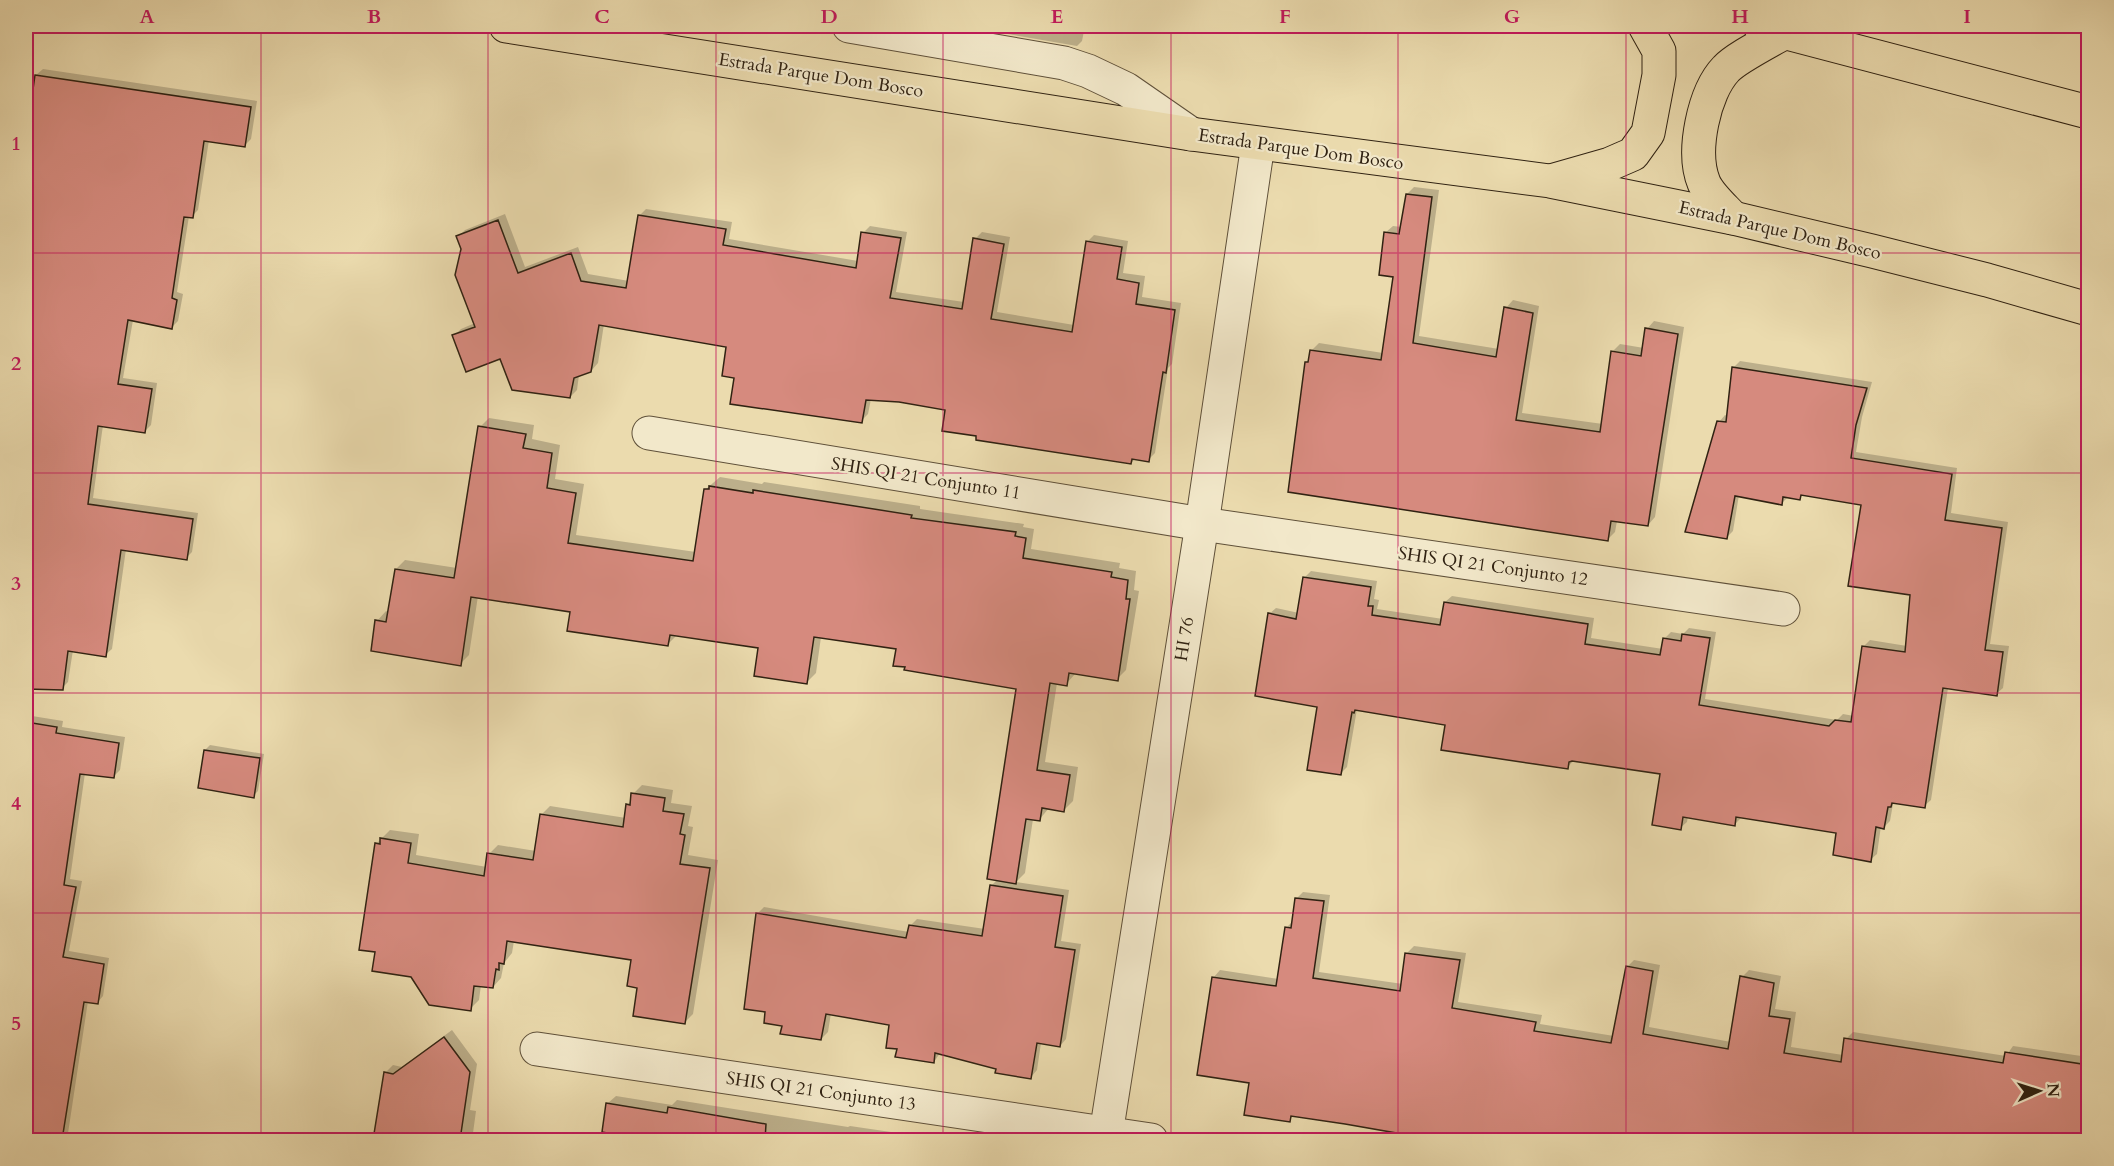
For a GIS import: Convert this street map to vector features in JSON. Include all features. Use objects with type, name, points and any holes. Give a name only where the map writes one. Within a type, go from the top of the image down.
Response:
[{"type":"main road","name":"Estrada Parque Dom Bosco","points":[[506,26],[1257,144],[1550,181],[1733,218],[1987,280],[2088,309]]},
{"type":"main road","points":[[1550,181],[1611,164],[1633,154],[1648,133],[1659,75],[1659,51],[1645,26]]},
{"type":"main road","points":[[1733,218],[1704,184],[1699,163],[1701,130],[1708,100],[1715,83],[1727,67],[1772,29],[2088,112]]},
{"type":"street","points":[[849,26],[1064,63],[1088,71],[1126,89],[1191,134]]},
{"type":"street","name":"HI 76","points":[[1106,1134],[1202,524],[1257,144]]},
{"type":"street","name":"SHIS QI 21 Conjunto 11","points":[[649,433],[1202,524]]},
{"type":"street","name":"SHIS QI 21 Conjunto 12","points":[[1202,524],[1783,609]]},
{"type":"street","name":"SHIS QI 21 Conjunto 13","points":[[537,1049],[1151,1140]]},
{"type":"building","points":[[35,75],[251,107],[245,147],[204,141],[193,218],[184,217],[172,298],[177,300],[172,329],[128,320],[118,384],[152,389],[145,433],[98,426],[88,504],[193,519],[187,560],[121,550],[106,657],[68,651],[63,690],[26,689],[26,140]]},
{"type":"building","points":[[1406,194],[1432,197],[1413,343],[1496,357],[1504,307],[1533,313],[1516,420],[1600,432],[1611,351],[1641,356],[1645,328],[1678,334],[1648,526],[1611,521],[1608,541],[1288,492],[1305,362],[1308,362],[1310,350],[1381,360],[1393,277],[1379,275],[1384,232],[1399,234]]},
{"type":"building","points":[[638,215],[726,229],[723,245],[856,268],[861,232],[901,238],[890,298],[962,309],[973,238],[1004,244],[991,319],[1072,332],[1086,241],[1122,247],[1117,279],[1139,283],[1136,304],[1175,310],[1149,462],[1132,459],[1131,464],[976,440],[976,436],[942,431],[945,410],[899,402],[866,400],[862,423],[730,404],[734,378],[722,376],[726,347],[599,325],[591,372],[574,378],[570,398],[512,390],[500,359],[466,372],[452,335],[475,327],[455,275],[461,249],[456,236],[498,220],[518,273],[571,253],[581,281],[626,288]]},
{"type":"building","points":[[1732,367],[1867,388],[1856,425],[1851,458],[1952,474],[1945,520],[2002,528],[1985,650],[2003,652],[1997,696],[1943,688],[1925,808],[1892,803],[1891,807],[1888,807],[1884,829],[1876,827],[1871,862],[1833,855],[1836,833],[1736,817],[1735,826],[1683,817],[1681,830],[1652,825],[1660,774],[1572,761],[1569,762],[1568,769],[1441,750],[1445,725],[1355,710],[1354,713],[1352,712],[1341,775],[1307,770],[1317,707],[1255,696],[1268,613],[1296,619],[1303,577],[1371,587],[1368,606],[1373,606],[1372,615],[1440,625],[1444,602],[1588,624],[1585,644],[1660,655],[1663,638],[1681,641],[1682,634],[1710,638],[1699,705],[1829,726],[1835,720],[1851,722],[1862,646],[1905,652],[1910,595],[1848,586],[1861,505],[1801,495],[1800,500],[1783,497],[1782,505],[1735,496],[1727,539],[1685,532],[1717,421],[1726,422]]},
{"type":"building","points":[[478,426],[526,434],[523,448],[552,453],[547,488],[576,493],[568,543],[693,561],[704,489],[709,489],[709,486],[753,493],[753,490],[912,515],[911,518],[1016,532],[1015,536],[1026,538],[1023,558],[1112,572],[1111,577],[1128,580],[1126,599],[1130,599],[1118,681],[1069,673],[1067,686],[1050,683],[1037,770],[1070,775],[1064,812],[1042,808],[1040,821],[1026,819],[1016,884],[987,879],[1016,689],[904,670],[905,667],[893,666],[896,649],[814,637],[807,684],[754,676],[758,648],[670,635],[668,646],[567,631],[570,612],[471,597],[461,666],[371,651],[375,620],[386,622],[395,569],[454,578]]},
{"type":"building","points":[[26,722],[57,727],[56,733],[119,743],[114,778],[80,774],[64,885],[76,887],[63,957],[104,964],[98,1004],[84,1002],[62,1140],[26,1140]]},
{"type":"building","points":[[204,750],[260,758],[254,798],[198,788]]},
{"type":"building","points":[[631,793],[665,798],[663,811],[684,814],[680,834],[685,835],[680,864],[710,868],[685,1024],[633,1016],[637,988],[627,986],[631,960],[507,941],[504,964],[499,963],[499,970],[496,969],[493,988],[474,986],[471,1011],[429,1005],[411,977],[372,971],[375,952],[359,950],[375,843],[380,844],[380,838],[411,843],[408,863],[484,876],[487,853],[533,860],[540,814],[623,827],[626,804],[630,805]]},
{"type":"building","points":[[990,885],[1063,896],[1055,947],[1075,950],[1060,1047],[1037,1043],[1031,1079],[995,1073],[996,1069],[935,1053],[934,1063],[895,1057],[897,1049],[886,1048],[889,1025],[826,1014],[821,1040],[780,1034],[782,1026],[764,1023],[765,1012],[744,1009],[756,913],[906,938],[909,925],[982,936]]},
{"type":"building","points":[[1295,898],[1324,901],[1313,978],[1400,991],[1405,953],[1460,960],[1452,1008],[1536,1022],[1534,1031],[1611,1043],[1626,966],[1653,971],[1643,1034],[1728,1049],[1740,976],[1774,983],[1769,1016],[1790,1019],[1784,1053],[1841,1062],[1844,1038],[2003,1063],[2005,1052],[2088,1065],[2088,1140],[1666,1140],[1628,1134],[1627,1140],[1419,1140],[1419,1137],[1291,1116],[1290,1122],[1244,1115],[1249,1083],[1197,1075],[1212,977],[1276,986],[1285,927],[1291,928]]},
{"type":"building","points":[[444,1037],[470,1072],[460,1140],[373,1140],[384,1072],[393,1074]]},
{"type":"building","points":[[606,1103],[667,1113],[668,1107],[766,1124],[765,1140],[612,1140],[613,1134],[602,1132]]}]
